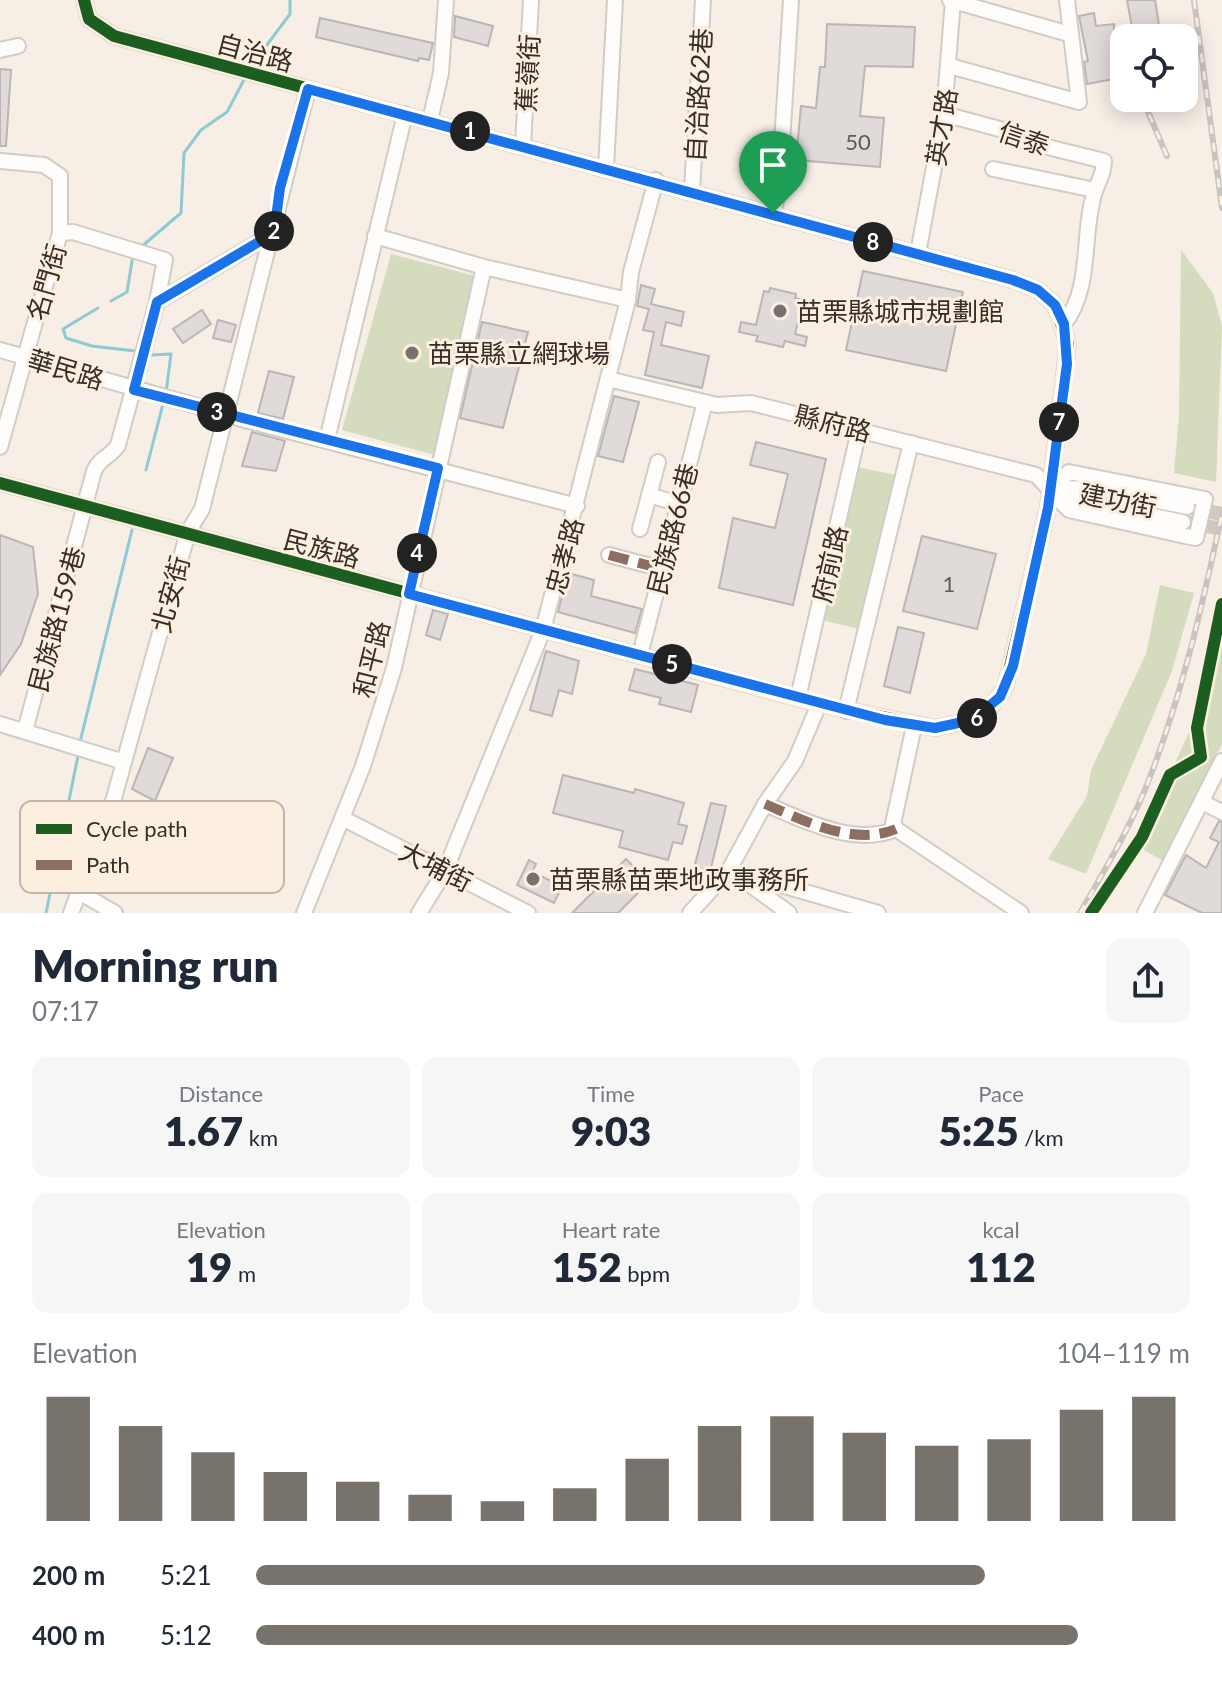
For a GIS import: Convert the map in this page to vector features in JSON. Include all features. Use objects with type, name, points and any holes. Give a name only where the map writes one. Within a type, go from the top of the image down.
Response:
[{"type":"street","name":"自治路","points":[[84,0],[89,19],[114,36],[918,253],[1038,290],[1055,305],[1064,324]]},
{"type":"street","points":[[430,120],[441,73],[446,0]]},
{"type":"street","name":"蕉嶺街","points":[[523,146],[531,0]]},
{"type":"street","points":[[606,168],[615,0]]},
{"type":"street","name":"自治路62巷","points":[[692,190],[703,0]]},
{"type":"street","points":[[773,213],[779,190],[791,0]]},
{"type":"street","points":[[952,0],[966,7],[1069,34],[1067,0]]},
{"type":"street","name":"英才路","points":[[918,253],[944,114],[950,66],[952,0]]},
{"type":"street","name":"信泰","points":[[950,66],[1079,102],[1069,34]]},
{"type":"street","points":[[0,50],[18,46]]},
{"type":"street","name":"北安街","points":[[110,801],[188,532],[202,509],[274,233],[280,188],[308,89]]},
{"type":"street","points":[[327,440],[405,114]]},
{"type":"street","name":"信泰","points":[[944,114],[1007,131],[1019,140],[1104,161],[1104,173],[1095,190]]},
{"type":"street","name":"名門街","points":[[0,161],[44,165],[60,176],[60,233],[0,447]]},
{"type":"street","points":[[993,169],[1095,190],[1078,306],[1064,324]]},
{"type":"street","name":"忠孝路","points":[[419,913],[445,871],[543,630],[577,506],[628,300],[631,272],[656,180]]},
{"type":"street","name":"民族路159巷","points":[[25,731],[87,507],[94,471],[99,459],[113,453],[118,445],[157,302],[165,260],[73,232],[60,233]]},
{"type":"street","points":[[157,302],[274,233]]},
{"type":"street","points":[[375,236],[484,267],[628,300]]},
{"type":"street","name":"和平路","points":[[304,913],[344,819],[394,668],[484,267]]},
{"type":"street","name":"民族路","points":[[0,483],[846,711],[914,726],[960,724],[987,712],[1000,697],[1013,666],[1051,489],[1067,364],[1064,324]]},
{"type":"street","name":"華民路","points":[[0,350],[134,390],[577,506]]},
{"type":"street","name":"縣府路","points":[[608,379],[705,402],[751,403],[1036,475],[1051,489]]},
{"type":"street","name":"民族路66巷","points":[[640,655],[705,402]]},
{"type":"street","name":"府前路","points":[[798,698],[859,430]]},
{"type":"street","name":"府前路","points":[[846,711],[911,443]]},
{"type":"street","points":[[640,529],[658,462]]},
{"type":"street","points":[[1069,472],[1205,499],[1196,538],[1069,510],[1051,489],[1069,472]]},
{"type":"street","name":"建功街","points":[[1051,489],[1185,514]]},
{"type":"street","points":[[649,495],[679,504]]},
{"type":"street","points":[[609,555],[662,569]]},
{"type":"street","points":[[690,913],[729,870],[765,804],[795,761],[819,704]]},
{"type":"street","points":[[0,724],[124,762]]},
{"type":"street","points":[[914,726],[893,824],[1021,913]]},
{"type":"street","points":[[1145,913],[1222,761]]},
{"type":"street","points":[[1202,802],[1222,812]]},
{"type":"street","points":[[765,804],[821,828],[882,835],[896,829]]},
{"type":"street","name":"大埔街","points":[[344,819],[528,913]]},
{"type":"street","points":[[729,870],[789,913]]},
{"type":"street","points":[[729,870],[878,913]]},
{"type":"street","name":"北安街","points":[[71,913],[79,893]]},
{"type":"street","points":[[81,893],[115,913]]},
{"type":"green space","points":[[1181,250],[1213,293],[1222,326],[1216,482],[1174,473],[1179,416]]},
{"type":"green space","name":"苗栗縣立網球場","points":[[391,254],[479,277],[435,455],[342,430]]},
{"type":"green space","points":[[857,467],[900,476],[859,629],[822,620]]},
{"type":"green space","points":[[1160,585],[1194,593],[1172,671],[1086,874],[1048,859],[1087,796],[1091,770],[1146,654]]},
{"type":"green space","points":[[1222,603],[1222,744],[1165,862],[1137,846],[1191,728]]},
{"type":"building","points":[[1127,0],[1155,0],[1159,24],[1131,24]]},
{"type":"building","points":[[1094,13],[1096,26],[1110,24],[1110,80],[1087,84],[1084,62],[1088,61],[1079,16]]},
{"type":"building","points":[[455,16],[493,26],[488,46],[454,37]]},
{"type":"building","points":[[320,18],[433,43],[429,60],[419,58],[418,61],[316,37]]},
{"type":"building","points":[[827,24],[915,27],[913,67],[865,66],[860,116],[884,118],[880,167],[796,160],[801,106],[816,108],[820,67],[825,67]]},
{"type":"building","points":[[0,69],[11,70],[6,146],[0,146]]},
{"type":"building","points":[[863,271],[963,292],[946,371],[846,350]]},
{"type":"building","points":[[641,285],[655,289],[651,304],[684,312],[681,326],[666,322],[661,345],[709,356],[702,388],[645,375],[654,332],[643,330],[649,309],[637,306]]},
{"type":"building","name":"苗栗縣城市規劃館","points":[[770,288],[796,294],[795,298],[803,300],[795,334],[807,337],[805,346],[785,341],[783,347],[756,341],[758,336],[739,332],[741,322],[756,325],[764,291],[769,292]]},
{"type":"building","points":[[202,310],[211,324],[183,343],[173,329]]},
{"type":"building","points":[[218,320],[236,325],[231,342],[213,338]]},
{"type":"building","points":[[482,322],[528,332],[503,428],[460,418]]},
{"type":"building","points":[[269,371],[294,377],[283,419],[258,413]]},
{"type":"building","points":[[614,396],[639,402],[623,462],[598,456]]},
{"type":"building","points":[[252,432],[285,441],[276,471],[242,466]]},
{"type":"building","points":[[756,442],[826,459],[793,605],[719,588],[733,518],[775,528],[788,474],[750,465]]},
{"type":"building","points":[[0,535],[33,547],[38,594],[21,644],[0,675]]},
{"type":"building","points":[[922,536],[996,554],[977,629],[903,611]]},
{"type":"building","points":[[568,573],[594,580],[591,596],[642,609],[635,633],[558,612]]},
{"type":"building","points":[[433,610],[448,614],[440,640],[426,635]]},
{"type":"building","points":[[898,627],[924,633],[910,693],[884,686]]},
{"type":"building","points":[[546,651],[579,661],[572,694],[559,690],[552,716],[530,710]]},
{"type":"building","points":[[635,669],[698,685],[691,712],[659,704],[661,698],[629,690]]},
{"type":"building","points":[[148,748],[173,758],[155,801],[132,789]]},
{"type":"building","points":[[563,775],[634,793],[635,789],[684,803],[678,824],[687,826],[682,844],[673,842],[668,860],[619,847],[623,831],[553,813]]},
{"type":"building","points":[[711,803],[726,806],[710,872],[694,868]]},
{"type":"building","points":[[1219,821],[1222,822],[1222,913],[1202,913],[1165,895],[1186,855],[1206,868],[1219,842],[1210,838]]},
{"type":"building","points":[[626,859],[649,882],[618,913],[572,913]]},
{"type":"building","name":"苗栗縣苗栗地政事務所","points":[[529,860],[536,864],[532,872],[562,886],[554,903],[517,885]]},
{"type":"waterway","points":[[249,69],[290,14],[290,0]]},
{"type":"waterway","points":[[141,247],[181,213],[184,153],[201,130],[227,112],[246,76]]},
{"type":"waterway","points":[[111,301],[127,292],[133,255]]},
{"type":"waterway","points":[[98,308],[63,329],[66,338],[92,346],[135,351]]},
{"type":"waterway","points":[[151,355],[171,354],[166,393]]},
{"type":"waterway","points":[[146,470],[164,400]]},
{"type":"waterway","points":[[80,742],[132,530]]},
{"type":"waterway","points":[[69,801],[78,756]]},
{"type":"waterway","points":[[46,913],[50,893]]},
{"type":"tunnel","points":[[1187,507],[1222,514]]},
{"type":"tunnel","points":[[1183,522],[1222,529]]},
{"type":"railway","points":[[1194,0],[1222,208]]},
{"type":"railway","points":[[1148,112],[1167,156]]},
{"type":"railway","points":[[1080,913],[1135,812],[1162,745],[1191,646],[1222,513]]},
{"type":"marked path","points":[[609,555],[662,569]]},
{"type":"marked path","points":[[765,804],[812,824],[846,833],[880,834],[896,829]]},
{"type":"cycle path","points":[[0,483],[819,704],[935,728],[972,720],[987,712],[1005,688],[1048,508],[1068,344],[1055,305],[1038,290],[1013,280],[114,36],[89,19],[84,0]]},
{"type":"cycle path","points":[[1091,913],[1142,837],[1170,775],[1201,757],[1197,728],[1222,604]]},
{"type":"place","name":"苗栗縣城市規劃館","points":[[780,311]]},
{"type":"place","name":"苗栗縣立網球場","points":[[412,353]]},
{"type":"place","name":"苗栗縣苗栗地政事務所","points":[[533,879]]},
{"type":"route","points":[[308,89],[773,213],[1013,280],[1038,290],[1055,305],[1064,324],[1068,344],[1067,364],[1048,508],[1013,666],[1000,697],[987,712],[972,720],[935,728],[885,720],[409,594],[438,468],[134,390],[157,302],[274,233],[280,188],[308,89]]}]
